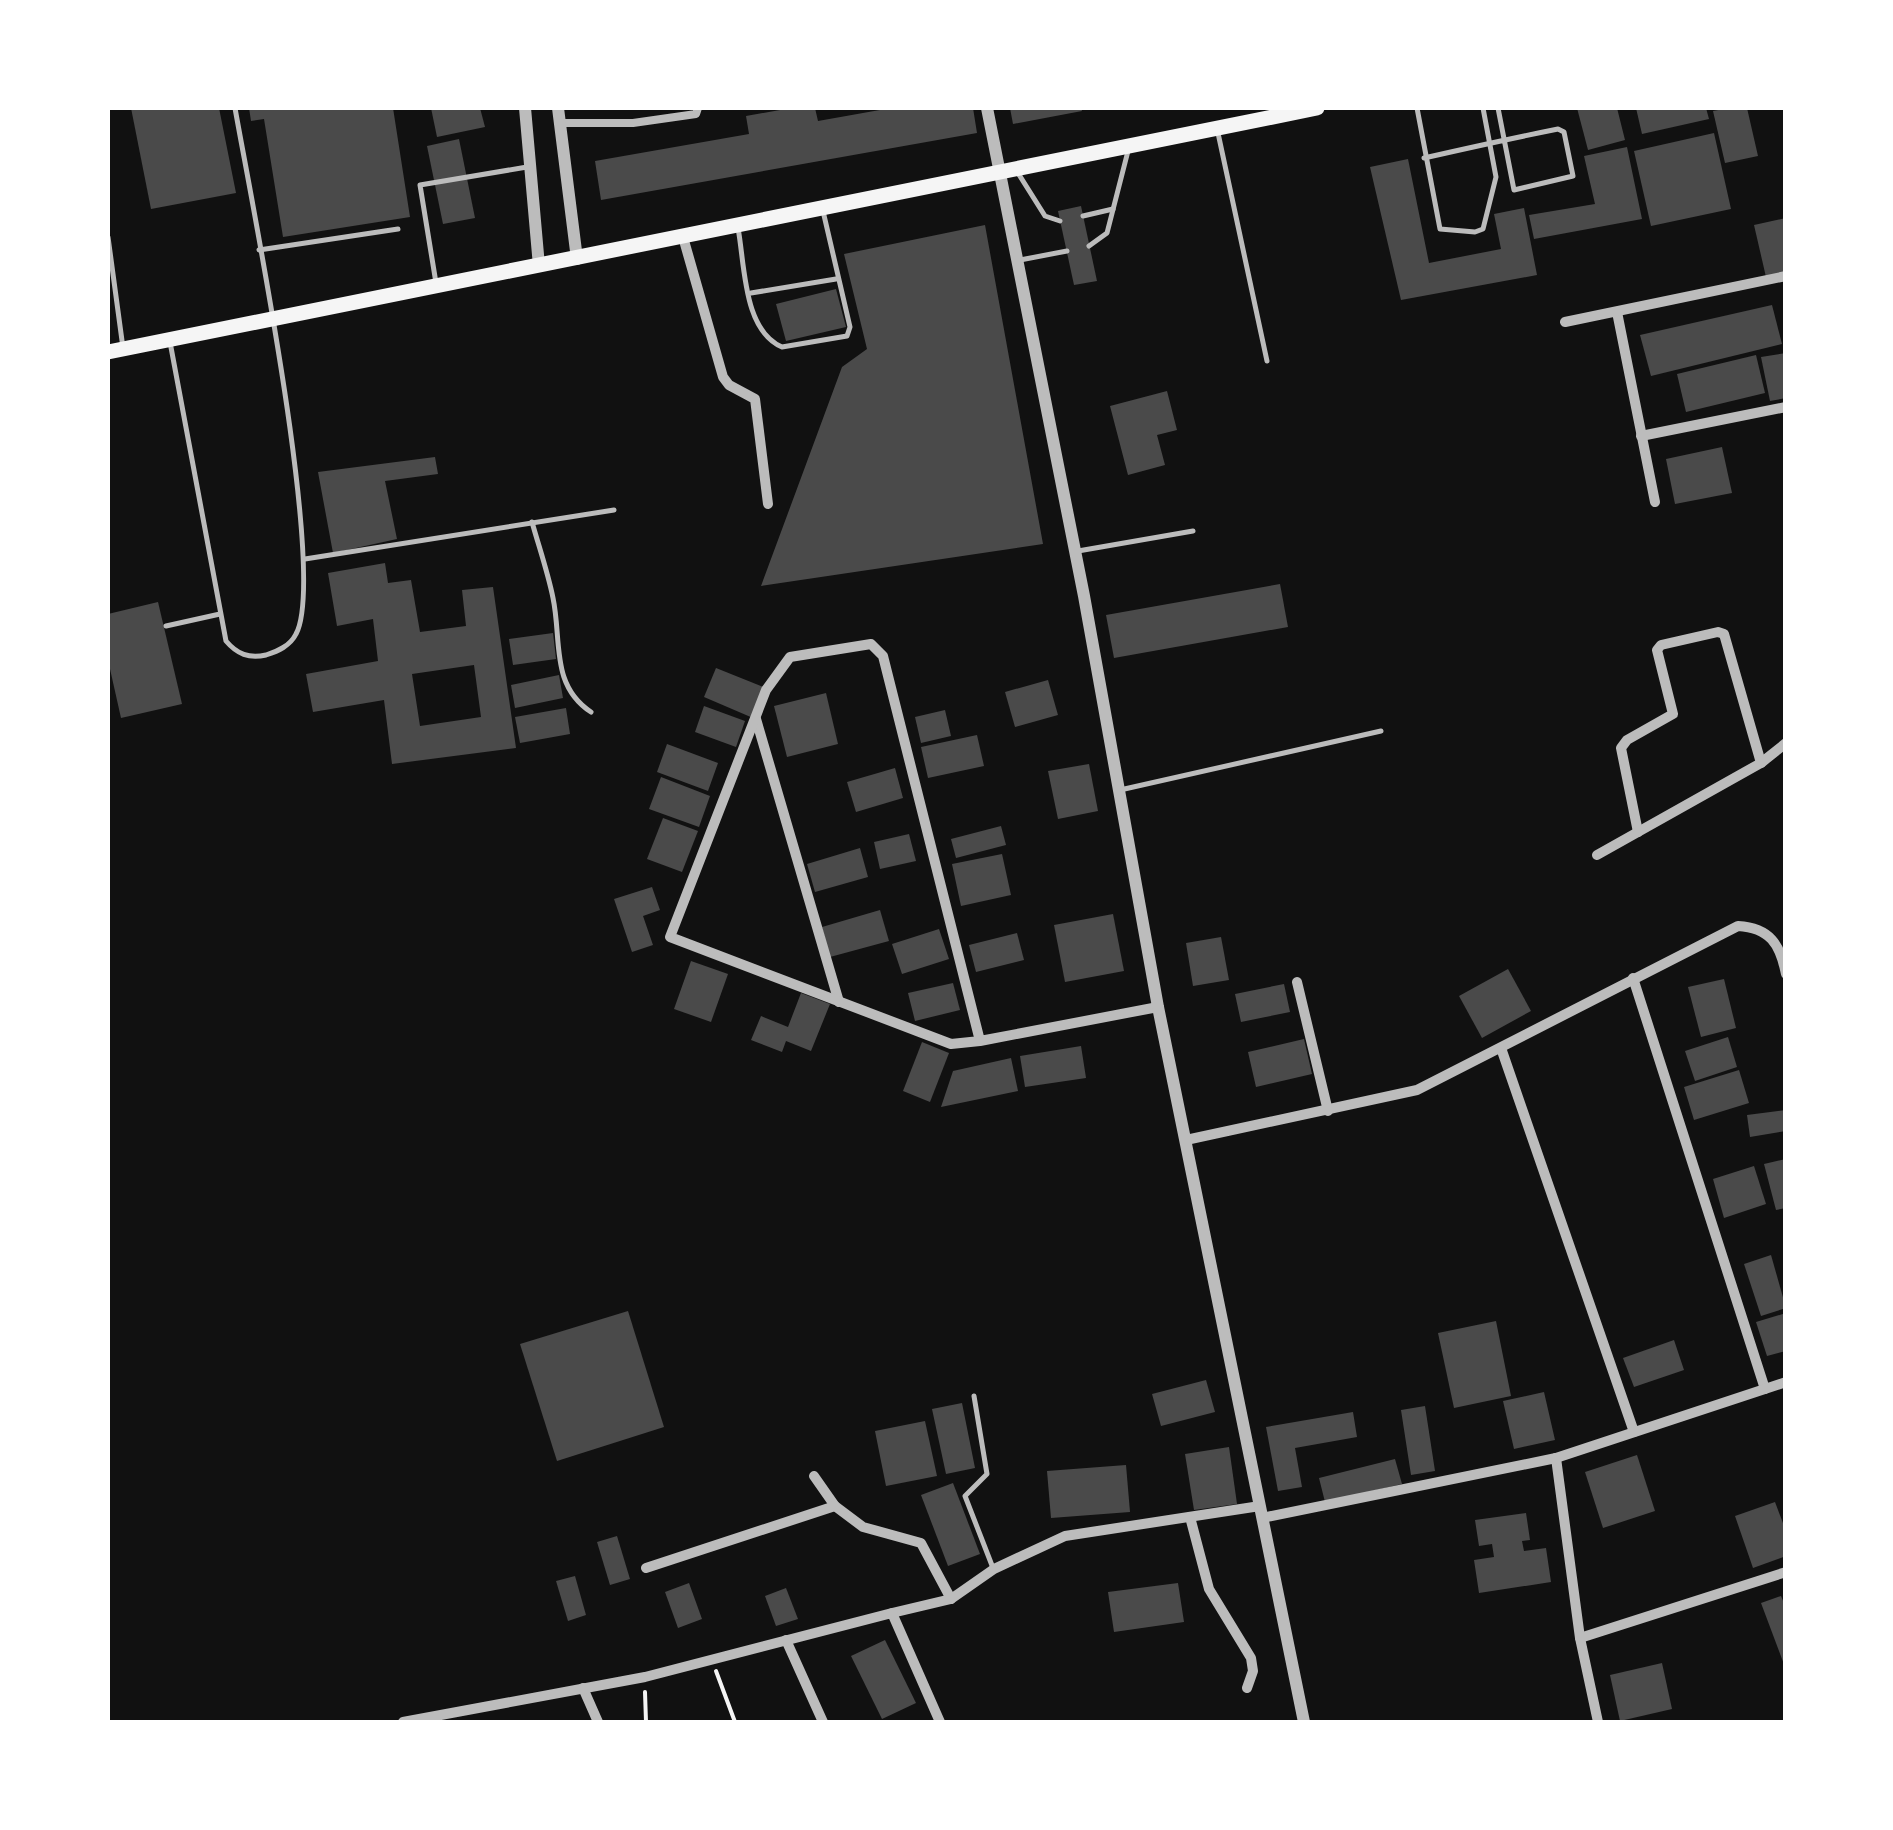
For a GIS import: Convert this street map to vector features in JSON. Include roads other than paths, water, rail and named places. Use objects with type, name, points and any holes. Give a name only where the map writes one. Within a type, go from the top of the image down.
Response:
[{"type":"main road","points":[[115,350],[1317,108]]},
{"type":"street","points":[[525,108],[539,266]]},
{"type":"street","points":[[558,108],[577,259]]},
{"type":"street","points":[[559,123],[674,120],[696,114],[698,108]]},
{"type":"street","points":[[988,108],[1008,172],[1017,260],[1158,1007],[1304,1722]]},
{"type":"street","points":[[683,237],[723,377],[729,386],[755,399],[768,504]]},
{"type":"street","points":[[1565,322],[1786,276]]},
{"type":"street","points":[[1617,312],[1655,502]]},
{"type":"street","points":[[1641,436],[1786,407]]},
{"type":"street","points":[[1638,832],[1621,748],[1627,740],[1673,714],[1657,650],[1661,645],[1718,632],[1724,634],[1760,763]]},
{"type":"street","points":[[980,1041],[881,651],[871,644],[790,657],[774,675],[670,937],[951,1044],[980,1041],[1158,1007]]},
{"type":"street","points":[[756,718],[838,1002]]},
{"type":"street","points":[[1597,854],[1760,763],[1786,744]]},
{"type":"street","points":[[1186,1140],[1403,1096],[1738,926],[1770,935],[1779,947],[1786,974]]},
{"type":"street","points":[[1634,978],[1765,1389]]},
{"type":"street","points":[[1297,982],[1328,1111]]},
{"type":"street","points":[[1501,1048],[1634,1432]]},
{"type":"street","points":[[403,1722],[646,1677],[951,1599],[994,1569],[1066,1536],[1261,1512],[1556,1458],[1786,1382]]},
{"type":"street","points":[[1556,1458],[1580,1638],[1598,1722]]},
{"type":"street","points":[[814,1476],[834,1506],[862,1527],[917,1540],[951,1599]]},
{"type":"street","points":[[646,1568],[834,1506]]},
{"type":"street","points":[[1190,1518],[1208,1589],[1251,1658],[1253,1671],[1246,1688]]},
{"type":"street","points":[[1580,1638],[1786,1572]]},
{"type":"street","points":[[892,1613],[940,1722]]},
{"type":"street","points":[[786,1640],[824,1722]]},
{"type":"street","points":[[584,1688],[598,1722]]},
{"type":"lane","points":[[170,340],[220,614],[233,650],[256,657],[280,651],[296,634],[303,606],[304,559],[271,320],[235,108]]},
{"type":"lane","points":[[1417,108],[1440,229],[1475,232],[1482,229],[1496,187],[1484,108]]},
{"type":"lane","points":[[1424,158],[1503,140],[1562,129],[1574,174],[1516,191],[1503,140],[1498,108]]},
{"type":"lane","points":[[1218,130],[1267,360]]},
{"type":"lane","points":[[1089,246],[1106,232],[1129,148]]},
{"type":"lane","points":[[437,286],[420,184],[530,167]]},
{"type":"lane","points":[[1008,172],[1044,216],[1060,221]]},
{"type":"lane","points":[[1083,216],[1113,209]]},
{"type":"lane","points":[[737,225],[760,330],[782,347],[849,335],[823,210]]},
{"type":"lane","points":[[259,250],[398,229]]},
{"type":"lane","points":[[108,237],[115,350]]},
{"type":"lane","points":[[1017,260],[1066,251]]},
{"type":"lane","points":[[750,292],[836,280]]},
{"type":"lane","points":[[304,559],[614,510]]},
{"type":"lane","points":[[532,522],[554,600],[565,685],[575,702],[591,712]]},
{"type":"lane","points":[[1075,552],[1192,531]]},
{"type":"lane","points":[[166,626],[220,614]]},
{"type":"lane","points":[[1119,791],[1380,731]]},
{"type":"lane","points":[[974,1396],[987,1474],[965,1496],[994,1569]]}]
